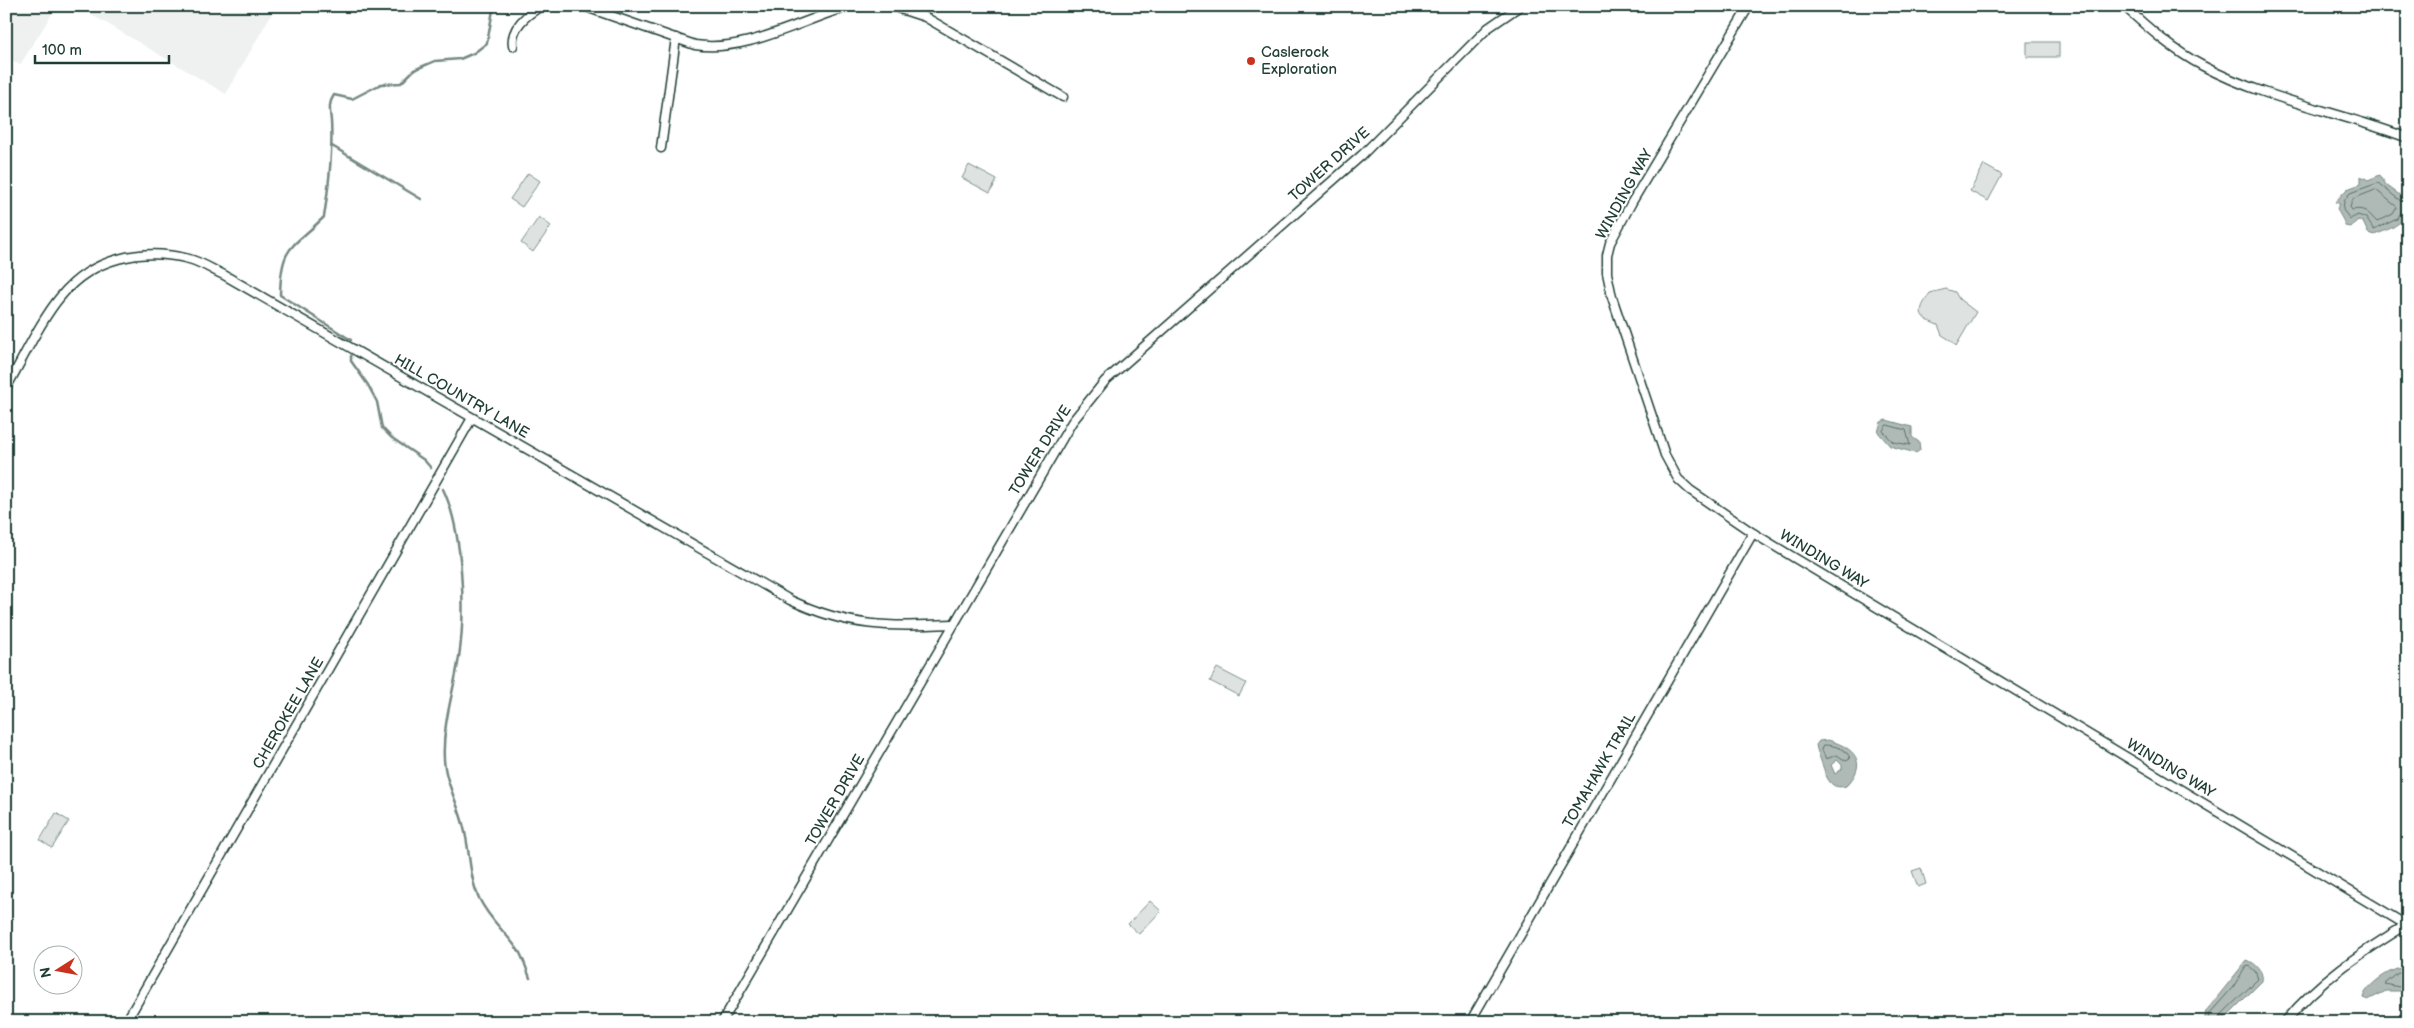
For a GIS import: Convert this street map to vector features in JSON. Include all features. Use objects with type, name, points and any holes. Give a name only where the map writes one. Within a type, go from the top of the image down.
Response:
[{"type":"street","points":[[513,46],[513,35],[518,26],[524,19],[542,6]]},
{"type":"street","points":[[582,6],[705,46],[734,45],[850,6]]},
{"type":"street","points":[[891,6],[925,17],[1064,97]]},
{"type":"street","name":"TOWER DRIVE","points":[[722,1022],[952,624],[1072,422],[1105,381],[1362,155],[1488,28],[1520,6]]},
{"type":"street","name":"WINDING WAY","points":[[1749,6],[1632,202],[1610,243],[1607,255],[1607,273],[1612,297],[1665,455],[1678,479],[1705,502],[1753,533],[2407,926]]},
{"type":"street","points":[[2124,6],[2167,43],[2201,65],[2229,79],[2264,93],[2351,118],[2408,138]]},
{"type":"street","points":[[661,148],[676,38]]},
{"type":"street","name":"HILL COUNTRY LANE","points":[[6,388],[56,303],[76,280],[112,260],[147,253],[191,260],[224,275],[758,583],[811,610],[841,619],[876,626],[952,624]]},
{"type":"street","name":"CHEROKEE LANE","points":[[126,1022],[472,418]]},
{"type":"street","name":"TOMAHAWK TRAIL","points":[[1470,1022],[1753,533]]},
{"type":"street","points":[[2285,1022],[2318,987],[2344,964],[2407,926]]},
{"type":"shaded area","points":[[6,6],[57,6],[20,65],[6,56]]},
{"type":"shaded area","points":[[77,6],[276,6],[226,94]]},
{"type":"shaded area","points":[[2225,6],[2275,6],[2274,11]]},
{"type":"shaded area","points":[[2027,42],[2059,42],[2059,57],[2027,57]]},
{"type":"shaded area","points":[[969,165],[997,180],[990,193],[962,178]]},
{"type":"shaded area","points":[[1984,165],[2002,175],[1988,201],[1970,191]]},
{"type":"shaded area","points":[[528,173],[540,181],[522,207],[510,199]]},
{"type":"shaded area","points":[[539,217],[551,226],[533,252],[521,243]]},
{"type":"shaded area","points":[[1946,289],[1955,292],[1959,299],[1976,312],[1956,346],[1942,335],[1938,325],[1926,319],[1921,313],[1923,304],[1930,293]]},
{"type":"shaded area","points":[[1217,668],[1246,683],[1239,696],[1210,681]]},
{"type":"shaded area","points":[[56,813],[69,821],[52,848],[40,840]]},
{"type":"shaded area","points":[[1921,868],[1926,884],[1918,887],[1912,871]]},
{"type":"shaded area","points":[[1150,901],[1161,911],[1139,934],[1128,924]]},
{"type":"water","points":[[2380,175],[2386,185],[2408,201],[2402,220],[2393,227],[2374,235],[2368,233],[2363,222],[2358,220],[2350,227],[2345,226],[2337,208],[2340,204],[2335,202],[2347,189],[2361,184],[2361,176],[2368,180]]},
{"type":"water","points":[[1886,420],[1912,427],[1912,437],[1919,442],[1920,450],[1916,453],[1890,446],[1878,432],[1881,422]]},
{"type":"water","points":[[1828,740],[1837,743],[1851,751],[1855,757],[1857,770],[1846,786],[1840,787],[1831,784],[1824,771],[1816,747],[1819,741]],"holes":[[[1837,760],[1842,765],[1842,769],[1835,774],[1831,765]]]},
{"type":"water","points":[[2247,960],[2259,968],[2262,974],[2262,981],[2221,1022],[2204,1022],[2206,1011]]},
{"type":"water","points":[[2403,968],[2408,973],[2404,991],[2386,991],[2368,1000],[2363,998],[2368,988],[2379,978]]},
{"type":"waterway","points":[[351,340],[280,295],[281,278],[286,256],[296,242],[324,217],[331,157],[330,107],[332,98],[334,95],[352,99],[381,84],[401,83],[414,70],[435,61],[460,59],[474,53],[487,43],[493,10]]},
{"type":"waterway","points":[[332,146],[421,199]]},
{"type":"waterway","points":[[351,356],[351,361],[368,385],[377,402],[382,428],[392,438],[424,460],[431,468]]},
{"type":"waterway","points":[[443,489],[450,506],[459,548],[462,595],[459,657],[445,734],[445,768],[464,828],[471,873],[479,898],[488,913],[520,953],[530,978]]},
{"type":"place","name":"Caslerock Exploration","points":[[1251,61]]}]
